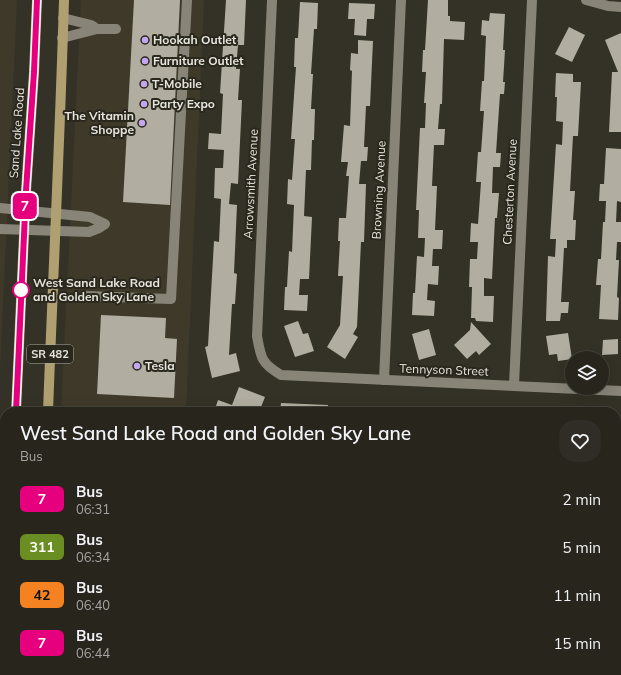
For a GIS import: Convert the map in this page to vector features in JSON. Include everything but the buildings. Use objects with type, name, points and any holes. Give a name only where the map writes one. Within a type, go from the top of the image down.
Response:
[{"type":"main road","name":"Sand Lake Road","points":[[16,407],[25,210],[37,0]]},
{"type":"main road","name":"SR 482","points":[[48,407],[64,0]]},
{"type":"street","points":[[86,296],[171,299],[187,0]]},
{"type":"street","name":"Arrowsmith Avenue","points":[[268,367],[260,355],[257,336],[272,0]]},
{"type":"street","name":"Browning Avenue","points":[[384,380],[401,0]]},
{"type":"street","name":"Chesterton Avenue","points":[[514,385],[532,0]]},
{"type":"street","points":[[586,0],[608,6],[621,7]]},
{"type":"street","points":[[63,18],[91,25],[97,29]]},
{"type":"street","points":[[62,38],[97,29],[116,29]]},
{"type":"street","points":[[0,208],[90,217],[105,224],[89,232],[0,229]]},
{"type":"street","name":"Tennyson Street","points":[[268,367],[281,375],[621,390]]},
{"type":"shaded area","points":[[0,0],[17,0],[0,371]]},
{"type":"shaded area","points":[[81,0],[204,0],[186,407],[61,407]]},
{"type":"bus line","name":"7","points":[[16,407],[26,191],[37,0]]},
{"type":"place","name":"Hookah Outlet","points":[[145,40]]},
{"type":"place","name":"Furniture Outlet","points":[[145,61]]},
{"type":"place","name":"T-Mobile","points":[[144,84]]},
{"type":"place","name":"Party Expo","points":[[144,104]]},
{"type":"place","name":"The Vitamin Shoppe","points":[[142,123]]},
{"type":"place","name":"West Sand Lake Road and Golden Sky Lane","points":[[21,290]]},
{"type":"place","name":"Tesla","points":[[137,366]]}]
